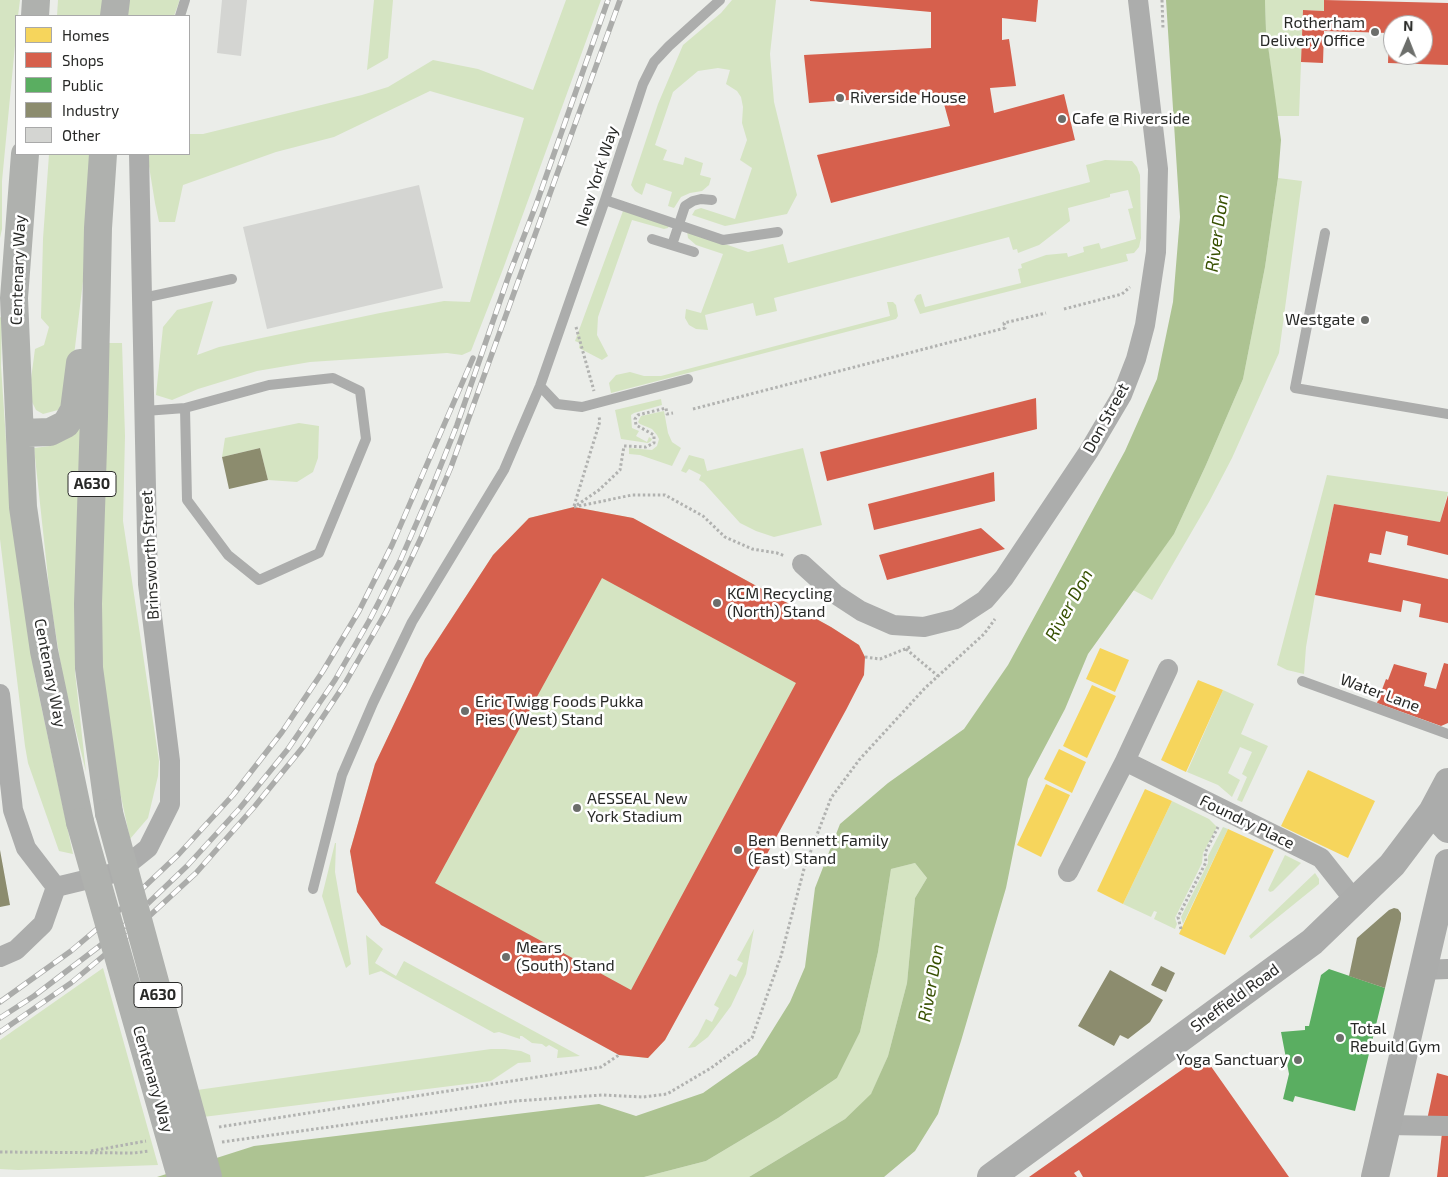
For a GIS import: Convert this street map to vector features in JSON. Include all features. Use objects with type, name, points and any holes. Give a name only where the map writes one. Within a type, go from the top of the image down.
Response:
[{"type":"main road","points":[[35,15],[36,0]]},
{"type":"main road","points":[[114,15],[116,0]]},
{"type":"main road","name":"Centenary Way","points":[[25,155],[7,299],[20,433],[23,507],[44,651],[80,822],[181,1177]]},
{"type":"main road","name":"Centenary Way","points":[[103,155],[98,228],[88,604],[89,668],[109,813],[208,1177]]},
{"type":"main road","name":"A630","points":[[20,433],[50,432],[66,424],[74,410],[98,228]]},
{"type":"street","name":"Don Street","points":[[802,564],[835,594],[861,611],[894,625],[924,626],[956,619],[985,600],[1004,578],[1083,459],[1122,395],[1136,359],[1145,325],[1156,252],[1158,169],[1138,0]]},
{"type":"street","name":"Brinsworth Street","points":[[56,887],[118,872],[148,848],[170,804],[170,761],[148,584],[139,155]]},
{"type":"street","points":[[1068,872],[1125,760],[1168,669]]},
{"type":"street","points":[[0,694],[13,810],[26,848],[56,887],[43,924],[16,950],[0,957]]},
{"type":"street","name":"Foundry Place","points":[[1125,760],[1321,858],[1355,901]]},
{"type":"street","points":[[1440,820],[1448,782]]},
{"type":"street","name":"Sheffield Road","points":[[1001,1174],[1312,942],[1440,820]]},
{"type":"street","points":[[1374,1177],[1387,1125],[1435,969],[1448,863]]},
{"type":"street","points":[[1387,1125],[1448,1126]]},
{"type":"lane","points":[[180,15],[185,0]]},
{"type":"lane","name":"New York Way","points":[[314,889],[342,775],[373,704],[412,622],[504,470],[540,386],[646,76],[654,62],[669,46],[720,0]]},
{"type":"lane","points":[[672,245],[685,206],[701,199],[712,200]]},
{"type":"lane","points":[[605,200],[723,240],[778,232]]},
{"type":"lane","points":[[1325,232],[1295,388],[1448,414]]},
{"type":"lane","points":[[652,239],[694,252]]},
{"type":"lane","points":[[143,298],[232,279]]},
{"type":"lane","points":[[145,411],[185,408],[269,385],[333,378],[360,391],[366,439],[319,553],[259,580],[228,555],[187,500],[185,408]]},
{"type":"lane","points":[[540,386],[557,404],[582,407],[688,379]]},
{"type":"lane","name":"Water Lane","points":[[1302,681],[1448,734]]},
{"type":"path","points":[[1162,0],[1164,37]]},
{"type":"path","points":[[1064,309],[1122,294],[1152,270]]},
{"type":"path","points":[[693,408],[1005,328],[1004,324],[1046,313]]},
{"type":"path","points":[[673,413],[667,414],[666,408],[638,415],[635,419],[636,425],[654,435],[654,443],[646,447],[624,446],[620,470],[599,490],[574,507],[632,495],[665,495],[703,516],[725,537],[752,549],[777,553],[802,564]]},
{"type":"path","points":[[215,1142],[516,1101],[667,1094],[711,1068],[752,1038],[781,956],[804,869],[831,798],[859,760],[925,688],[984,634],[995,618]]},
{"type":"path","points":[[906,649],[939,676]]},
{"type":"path","points":[[1181,929],[1178,917],[1206,862],[1205,853],[1226,811]]},
{"type":"path","points":[[214,1128],[601,1067],[620,1054]]},
{"type":"path","points":[[83,1153],[148,1140]]},
{"type":"path","points":[[0,1152],[134,1153],[151,1151]]},
{"type":"shaded area","points":[[0,0],[20,0],[18,15],[15,15],[15,45],[2,181],[2,229],[0,238]]},
{"type":"shaded area","points":[[58,0],[103,0],[102,15],[57,15]]},
{"type":"shaded area","points":[[128,0],[179,0],[174,15],[128,15]]},
{"type":"shaded area","points":[[374,0],[393,0],[388,58],[367,70]]},
{"type":"shaded area","points":[[566,0],[601,0],[503,269],[471,351],[462,355],[447,353],[310,362],[257,371],[198,389],[172,400],[156,395],[163,327],[177,310],[213,301],[197,355],[219,347],[380,313],[444,301],[470,302],[524,118],[430,91],[334,137],[276,152],[183,185],[175,222],[159,222],[147,155],[190,155],[190,134],[203,134],[362,95],[388,87],[433,60],[478,69],[533,90]]},
{"type":"shaded area","points":[[732,0],[776,0],[770,54],[774,102],[797,195],[787,214],[725,226],[692,215],[695,210],[701,208],[735,219],[752,168],[740,160],[747,140],[742,123],[743,107],[741,97],[737,91],[726,84],[730,70],[718,68],[698,71],[673,92],[655,145],[667,150],[663,160],[683,165],[685,157],[703,163],[700,175],[711,178],[709,185],[702,191],[681,197],[674,208],[668,206],[672,192],[646,183],[642,195],[635,191],[631,185],[658,104],[683,45],[721,13]]},
{"type":"shaded area","points":[[1265,0],[1324,0],[1324,11],[1303,10],[1299,116],[1277,116],[1266,31]]},
{"type":"shaded area","points":[[49,155],[93,155],[84,273],[72,372],[65,401],[58,410],[43,414],[36,410],[32,402],[31,379],[35,349],[44,345],[49,327],[41,318],[43,239]]},
{"type":"shaded area","points":[[1105,160],[1132,161],[1140,175],[1141,238],[1139,247],[1134,253],[1126,254],[1128,261],[920,314],[914,300],[917,295],[921,294],[925,307],[1021,283],[1018,269],[1022,268],[1021,264],[1046,255],[1067,253],[1068,257],[1084,252],[1083,247],[1099,243],[1101,249],[1136,239],[1128,209],[1133,208],[1128,190],[1110,194],[1110,197],[1068,208],[1070,221],[1039,245],[1018,253],[1017,249],[1013,250],[1009,237],[774,298],[777,311],[756,316],[753,303],[705,315],[708,330],[696,329],[689,325],[685,318],[686,309],[701,313],[723,254],[696,245],[688,238],[687,231],[748,252],[783,244],[788,263],[1090,182],[1086,165]]},
{"type":"shaded area","points":[[1278,178],[1302,181],[1279,353],[1232,458],[1209,502],[1152,600],[1133,590],[1174,534],[1243,379],[1265,267]]},
{"type":"shaded area","points":[[623,211],[670,224],[668,228],[664,229],[632,220],[598,317],[597,335],[608,356],[602,360],[579,348],[580,343],[575,341]]},
{"type":"shaded area","points":[[887,302],[893,302],[896,305],[898,316],[896,319],[611,393],[609,383],[616,375],[630,372],[644,376],[661,376],[890,316]]},
{"type":"shaded area","points":[[0,317],[2,318],[1,366],[8,470],[21,580],[35,677],[73,854],[59,851],[28,763],[25,746],[0,539]]},
{"type":"shaded area","points":[[109,343],[122,343],[125,436],[123,521],[159,761],[158,776],[148,818],[130,839],[106,726],[97,596]]},
{"type":"shaded area","points":[[661,399],[662,405],[631,415],[632,428],[639,431],[636,436],[647,442],[649,437],[652,439],[651,441],[648,443],[621,439],[615,410]]},
{"type":"shaded area","points":[[664,411],[668,433],[672,442],[681,448],[672,466],[640,455],[629,454],[629,448],[652,450],[657,446],[659,439],[657,435],[652,429],[638,422],[641,416]]},
{"type":"shaded area","points":[[82,420],[76,566],[75,672],[86,772],[63,678],[51,605],[34,448],[50,446],[66,439]]},
{"type":"shaded area","points":[[299,423],[319,426],[318,458],[313,472],[297,482],[268,480],[260,448],[222,457],[225,438]]},
{"type":"shaded area","points":[[803,448],[822,525],[774,537],[740,523],[704,483],[699,480],[701,475],[689,469],[686,473],[681,471],[689,455],[704,459],[707,471]]},
{"type":"shaded area","points":[[1327,475],[1448,492],[1440,522],[1334,504],[1315,595],[1306,647],[1304,674],[1287,670],[1277,665]]},
{"type":"shaded area","name":"AESSEAL New York Stadium","points":[[574,507],[633,518],[831,627],[859,645],[865,657],[665,1040],[648,1058],[619,1055],[357,892],[350,851],[375,764],[425,659],[493,555],[529,518]]},
{"type":"shaded area","points":[[1223,690],[1254,704],[1241,734],[1268,746],[1242,802],[1237,800],[1247,777],[1242,774],[1252,752],[1240,747],[1228,773],[1240,780],[1232,797],[1218,785],[1187,772]]},
{"type":"shaded area","points":[[1172,801],[1209,819],[1217,827],[1203,853],[1202,863],[1175,918],[1177,924],[1175,929],[1154,919],[1157,912],[1154,911],[1151,917],[1123,904]]},
{"type":"shaded area","points":[[1223,827],[1228,829],[1183,924],[1181,917],[1208,863],[1208,856]]},
{"type":"shaded area","points":[[335,843],[335,872],[351,964],[346,968],[322,896]]},
{"type":"shaded area","points":[[1285,855],[1301,863],[1270,892],[1268,890]]},
{"type":"shaded area","points":[[915,863],[927,878],[915,898],[907,983],[888,1056],[871,1095],[845,1119],[749,1177],[644,1177],[706,1161],[778,1118],[837,1078],[860,1032],[878,952],[891,869]]},
{"type":"shaded area","points":[[1315,873],[1319,879],[1319,884],[1251,939],[1249,936]]},
{"type":"shaded area","points":[[754,929],[746,974],[731,1006],[708,1037],[695,1047],[688,1048],[698,1035],[706,1019],[712,1022],[719,1008],[714,1005],[730,974],[736,977],[743,963],[737,960]]},
{"type":"shaded area","points":[[366,935],[383,949],[375,963],[396,976],[404,961],[580,1056],[557,1058],[558,1050],[549,1045],[546,1047],[542,1044],[532,1043],[522,1036],[520,1036],[520,1039],[499,1032],[494,1033],[381,971],[369,975]]},
{"type":"shaded area","points":[[103,968],[158,1165],[0,1169],[0,1040]]},
{"type":"shaded area","points":[[491,1049],[521,1051],[530,1055],[531,1062],[518,1063],[491,1081],[203,1117],[197,1090]]},
{"type":"water","name":"River Don","points":[[1166,0],[1265,0],[1266,31],[1281,140],[1278,178],[1265,267],[1243,379],[1174,534],[1088,654],[1065,709],[1028,779],[1006,888],[961,1041],[938,1114],[915,1151],[884,1177],[749,1177],[845,1119],[871,1094],[888,1056],[907,983],[915,898],[927,878],[915,863],[891,869],[878,952],[860,1032],[837,1078],[778,1118],[706,1161],[644,1177],[157,1177],[254,1146],[599,1104],[636,1116],[703,1093],[757,1055],[790,1002],[805,967],[815,888],[840,824],[888,783],[964,729],[1008,665],[1125,451],[1157,379],[1173,302],[1180,217]]},
{"type":"building: Homes","points":[[1100,648],[1129,660],[1115,692],[1086,679]]},
{"type":"building: Homes","points":[[1198,680],[1223,690],[1186,772],[1161,760]]},
{"type":"building: Homes","points":[[1092,685],[1116,696],[1087,758],[1063,746]]},
{"type":"building: Homes","points":[[1059,749],[1086,762],[1072,793],[1044,779]]},
{"type":"building: Homes","points":[[1308,770],[1375,801],[1348,858],[1281,826]]},
{"type":"building: Homes","points":[[1046,784],[1070,795],[1041,857],[1017,845]]},
{"type":"building: Homes","points":[[1145,789],[1172,801],[1123,904],[1097,891]]},
{"type":"building: Homes","points":[[1228,829],[1274,850],[1225,955],[1179,934]]},
{"type":"building: Shops","name":"Riverside House","points":[[810,0],[1038,0],[1036,22],[1002,18],[1002,40],[1009,39],[1016,86],[990,88],[994,113],[1064,94],[1075,140],[831,203],[817,155],[950,126],[941,93],[809,103],[804,55],[931,48],[931,12]]},
{"type":"building: Shops","name":"Rotherham Delivery Office","points":[[1324,0],[1448,3],[1448,65],[1433,64],[1433,15],[1383,15],[1383,33],[1324,31],[1323,63],[1301,62],[1303,10],[1324,11]]},
{"type":"building: Shops","points":[[1036,398],[1037,429],[827,481],[820,452]]},
{"type":"building: Shops","points":[[994,472],[995,501],[874,530],[868,504]]},
{"type":"building: Shops","points":[[1448,495],[1448,555],[1407,545],[1408,536],[1386,531],[1381,555],[1370,553],[1368,562],[1448,579],[1448,623],[1419,617],[1421,604],[1403,600],[1401,612],[1315,595],[1334,504],[1440,522]]},
{"type":"building: Shops","points":[[574,507],[633,518],[831,627],[859,645],[865,657],[864,675],[846,710],[665,1040],[648,1058],[619,1055],[381,925],[357,892],[350,851],[375,764],[425,659],[493,555],[529,518]],"holes":[[[602,578],[796,683],[631,990],[435,883]]]},
{"type":"building: Shops","points":[[981,528],[1005,549],[887,580],[879,555]]},
{"type":"building: Shops","points":[[1444,663],[1448,664],[1448,723],[1441,726],[1377,703],[1394,664],[1427,673],[1424,686],[1436,689]]},
{"type":"building: Shops","points":[[1203,1055],[1289,1177],[1083,1177],[1079,1170],[1074,1173],[1077,1177],[1029,1177]]},
{"type":"building: Shops","points":[[1437,1073],[1448,1076],[1448,1120],[1427,1120]]},
{"type":"building: Shops","points":[[1442,1133],[1448,1134],[1448,1177],[1437,1177]]},
{"type":"building: Public","name":"Total Rebuild Gym","points":[[1329,969],[1385,988],[1355,1111],[1295,1096],[1293,1102],[1283,1099],[1289,1074],[1281,1032],[1305,1030],[1305,1026],[1309,1026],[1321,975]]},
{"type":"building: Industry","points":[[260,448],[268,480],[229,489],[222,457]]},
{"type":"building: Industry","points":[[0,850],[10,905],[0,907]]},
{"type":"building: Industry","points":[[1398,909],[1401,913],[1401,919],[1385,988],[1349,976],[1357,938],[1389,910]]},
{"type":"building: Industry","points":[[1161,966],[1175,973],[1166,992],[1151,985]]},
{"type":"building: Industry","points":[[1110,970],[1163,1000],[1150,1022],[1128,1039],[1120,1035],[1114,1046],[1078,1026]]},
{"type":"building: Other","points":[[222,0],[247,0],[241,56],[217,53]]},
{"type":"building: Other","points":[[419,185],[443,288],[267,329],[243,227]]},
{"type":"railway","points":[[0,1018],[34,996],[118,932],[187,866],[240,808],[288,749],[335,680],[369,621],[400,561],[431,490],[457,425],[608,0]]},
{"type":"railway","points":[[0,1032],[71,983],[132,932],[196,873],[255,806],[303,747],[344,685],[386,612],[421,538],[451,467],[620,0]]},
{"type":"railway","points":[[0,1002],[71,951],[123,907],[179,854],[233,795],[282,732],[323,671],[359,611],[392,545],[473,358]]},
{"type":"place","name":"Rotherham Delivery Office","points":[[1375,32]]},
{"type":"place","name":"Riverside House","points":[[840,98]]},
{"type":"place","name":"Cafe @ Riverside","points":[[1062,119]]},
{"type":"place","name":"Westgate","points":[[1365,320]]},
{"type":"place","name":"KCM Recycling (North) Stand","points":[[717,603]]},
{"type":"place","name":"Eric Twigg Foods Pukka Pies (West) Stand","points":[[465,711]]},
{"type":"place","name":"AESSEAL New York Stadium","points":[[577,808]]},
{"type":"place","name":"Ben Bennett Family (East) Stand","points":[[738,850]]},
{"type":"place","name":"Mears (South) Stand","points":[[506,957]]},
{"type":"place","name":"Total Rebuild Gym","points":[[1340,1038]]},
{"type":"place","name":"Yoga Sanctuary","points":[[1298,1060]]}]
